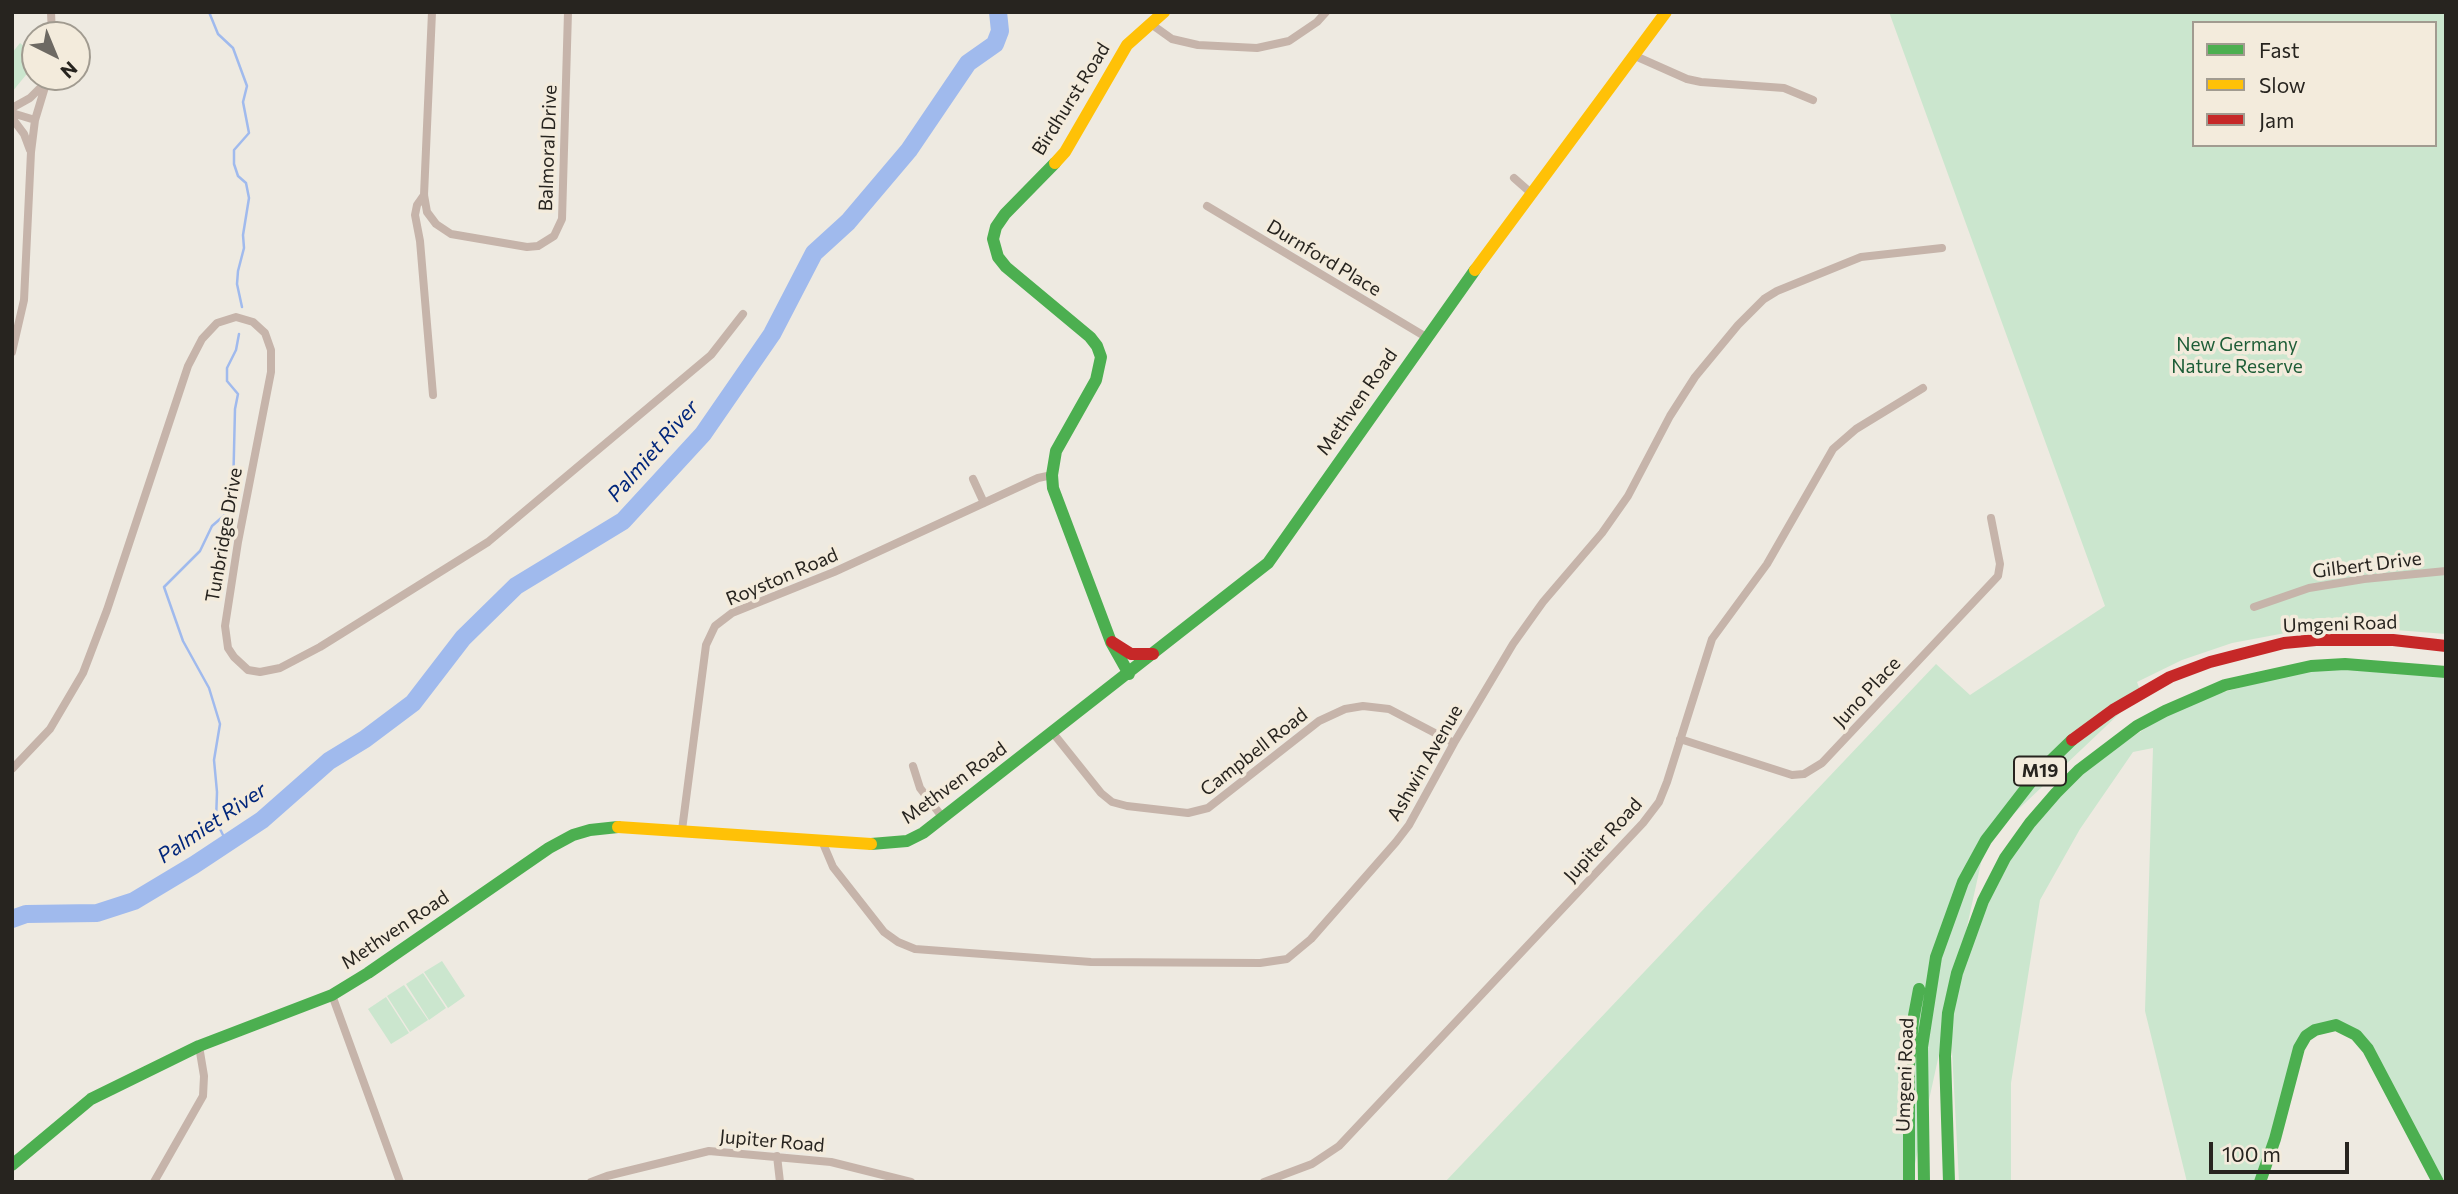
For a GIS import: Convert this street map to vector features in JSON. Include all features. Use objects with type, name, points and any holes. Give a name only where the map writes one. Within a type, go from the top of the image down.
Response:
[{"type":"main road","name":"Birdhurst Road","points":[[1129,674],[1111,642],[1053,488],[1056,451],[1096,380],[1101,357],[1097,345],[1090,337],[1006,267],[994,249],[993,239],[996,227],[1005,214],[1065,152],[1127,45],[1164,12]]},
{"type":"main road","name":"Methven Road","points":[[12,1164],[91,1099],[199,1046],[332,995],[563,839],[590,830],[615,827],[879,845],[916,837],[1129,674],[1268,563],[1426,337],[1666,12]]},
{"type":"main road","name":"Umgeni Road","points":[[1924,1182],[1922,1047],[1927,999],[1936,957],[1963,882],[1986,840],[2037,774],[2069,743],[2113,710],[2170,677],[2210,662],[2284,643],[2355,639],[2446,646]]},
{"type":"main road","points":[[1111,642],[1131,654],[1155,653]]},
{"type":"main road","name":"Umgeni Road","points":[[1949,1182],[1945,1056],[1948,1013],[1957,973],[1983,901],[2006,858],[2030,823],[2056,793],[2078,771],[2125,734],[2165,710],[2203,693],[2273,673],[2345,664],[2446,672]]},
{"type":"main road","points":[[1909,1182],[1910,1042],[1921,980],[1941,916],[1956,885],[1986,840]]},
{"type":"main road","points":[[1948,1013],[1950,1091],[1958,1182]]},
{"type":"main road","points":[[2260,1182],[2299,1048],[2306,1036],[2315,1030],[2336,1025],[2356,1035],[2368,1049],[2438,1182]]},
{"type":"street","name":"Balmoral Drive","points":[[432,12],[424,195],[427,212],[443,230],[462,237],[527,247],[547,242],[557,233],[562,219],[568,12]]},
{"type":"street","points":[[1151,24],[1172,39],[1198,45],[1257,48],[1289,41],[1317,22],[1326,12]]},
{"type":"street","points":[[1633,55],[1687,79],[1784,88],[1813,100]]},
{"type":"street","points":[[12,113],[36,91]]},
{"type":"street","points":[[12,352],[24,300],[31,152],[44,91]]},
{"type":"street","points":[[12,113],[36,120]]},
{"type":"street","points":[[12,113],[31,152]]},
{"type":"street","points":[[1514,178],[1531,193]]},
{"type":"street","points":[[424,195],[417,205],[415,215],[420,241],[433,395]]},
{"type":"street","name":"Durnford Place","points":[[1207,206],[1426,337]]},
{"type":"street","name":"Ashwin Avenue","points":[[822,841],[833,867],[884,932],[915,949],[1091,962],[1260,963],[1280,961],[1294,955],[1311,939],[1409,825],[1513,645],[1544,602],[1609,524],[1628,496],[1670,416],[1695,377],[1738,325],[1764,299],[1777,291],[1861,257],[1942,248]]},
{"type":"street","name":"Tunbridge Drive","points":[[12,769],[50,729],[83,673],[107,610],[188,366],[202,339],[217,323],[236,317],[253,322],[265,333],[271,350],[271,372],[236,553],[225,626],[228,648],[233,657],[248,670],[260,672],[280,668],[320,647],[488,542],[711,355],[743,314]]},
{"type":"street","name":"Jupiter Road","points":[[1264,1182],[1321,1159],[1339,1146],[1643,823],[1659,802],[1667,782],[1712,639],[1767,564],[1833,449],[1856,429],[1923,388]]},
{"type":"street","name":"Royston Road","points":[[682,830],[706,645],[715,626],[732,613],[834,572],[1038,478],[1052,475]]},
{"type":"street","points":[[973,479],[984,503]]},
{"type":"street","name":"Juno Place","points":[[1680,739],[1792,775],[1804,774],[1822,763],[1998,576],[2000,564],[1991,518]]},
{"type":"street","name":"Gilbert Drive","points":[[2254,607],[2309,588],[2364,579],[2446,571]]},
{"type":"street","name":"Campbell Road","points":[[1053,733],[1101,793],[1112,802],[1195,813],[1215,803],[1319,720],[1345,709],[1371,706],[1389,709],[1454,743]]},
{"type":"street","points":[[913,766],[920,788],[943,818]]},
{"type":"street","points":[[332,995],[400,1182]]},
{"type":"street","points":[[154,1182],[202,1096],[204,1076],[199,1046]]},
{"type":"street","name":"Jupiter Road","points":[[591,1182],[699,1152],[719,1151],[855,1166],[911,1182]]},
{"type":"street","points":[[776,1156],[780,1182]]},
{"type":"green space","name":"New Germany Nature Reserve","points":[[1889,12],[2446,12],[2446,634],[2358,627],[2296,631],[2232,643],[2182,660],[2137,682],[2141,693],[1986,840],[1911,1182],[1445,1182],[1936,664],[1970,695],[2105,606]]},
{"type":"green space","points":[[21,44],[21,81],[12,92],[12,53]]},
{"type":"green space","points":[[2311,667],[2446,673],[2446,1182],[2440,1182],[2401,1109],[2347,1028],[2304,1038],[2258,1182],[2187,1182],[2145,1011],[2153,748],[2133,752],[2080,829],[2040,900],[2011,1083],[2011,1182],[1959,1182],[1950,1013],[1960,971],[2008,856],[2080,771],[2183,704]]},
{"type":"green space","points":[[442,961],[465,996],[448,1008],[424,972]]},
{"type":"green space","points":[[423,973],[446,1008],[429,1020],[406,984]]},
{"type":"green space","points":[[404,985],[428,1020],[410,1032],[387,996]]},
{"type":"green space","points":[[386,997],[409,1033],[391,1044],[368,1009]]},
{"type":"waterway","points":[[209,12],[218,34],[233,48],[247,86],[243,102],[249,133],[234,150],[234,164],[238,176],[246,183],[249,198],[237,284],[242,307]]},
{"type":"waterway","name":"Palmiet River","points":[[12,919],[26,914],[97,913],[134,901],[194,865],[262,820],[329,761],[365,739],[413,703],[463,638],[516,586],[623,521],[703,434],[772,334],[814,253],[848,222],[909,150],[968,63],[995,44],[1000,31],[998,12]]},
{"type":"waterway","points":[[227,843],[216,821],[214,760],[220,724],[209,688],[183,641],[164,587],[200,551],[212,526],[227,513],[230,506],[238,394],[227,381],[227,368],[236,350],[239,334]]},
{"type":"traffic: fast","points":[[1055,163],[1005,214],[996,227],[993,239],[998,257],[1006,267],[1090,337],[1101,357],[1096,380],[1056,451],[1053,488],[1111,642],[1129,674]]},
{"type":"traffic: fast","points":[[871,844],[907,841],[923,833],[1268,563],[1475,270]]},
{"type":"traffic: fast","points":[[1949,1182],[1945,1056],[1948,1013],[1957,973],[1983,901],[2005,858],[2056,793],[2079,770],[2137,726],[2225,685],[2311,666],[2345,664],[2446,672]]},
{"type":"traffic: fast","points":[[1924,1182],[1922,1047],[1936,957],[1963,882],[1986,840],[2037,774],[2072,740]]},
{"type":"traffic: fast","points":[[12,1165],[91,1099],[199,1046],[332,995],[549,848],[573,835],[618,827]]},
{"type":"traffic: fast","points":[[1909,1182],[1909,1066],[1919,989]]},
{"type":"traffic: fast","points":[[2260,1182],[2275,1139],[2299,1048],[2306,1036],[2315,1030],[2336,1025],[2356,1035],[2368,1049],[2438,1182]]},
{"type":"traffic: slow","points":[[1055,163],[1065,152],[1127,45],[1164,12]]},
{"type":"traffic: slow","points":[[1475,270],[1666,12]]},
{"type":"traffic: slow","points":[[618,827],[871,844]]},
{"type":"traffic: jam","points":[[2072,740],[2113,710],[2170,677],[2210,662],[2284,643],[2316,640],[2393,640],[2446,646]]},
{"type":"traffic: jam","points":[[1112,642],[1131,654],[1153,654]]}]
